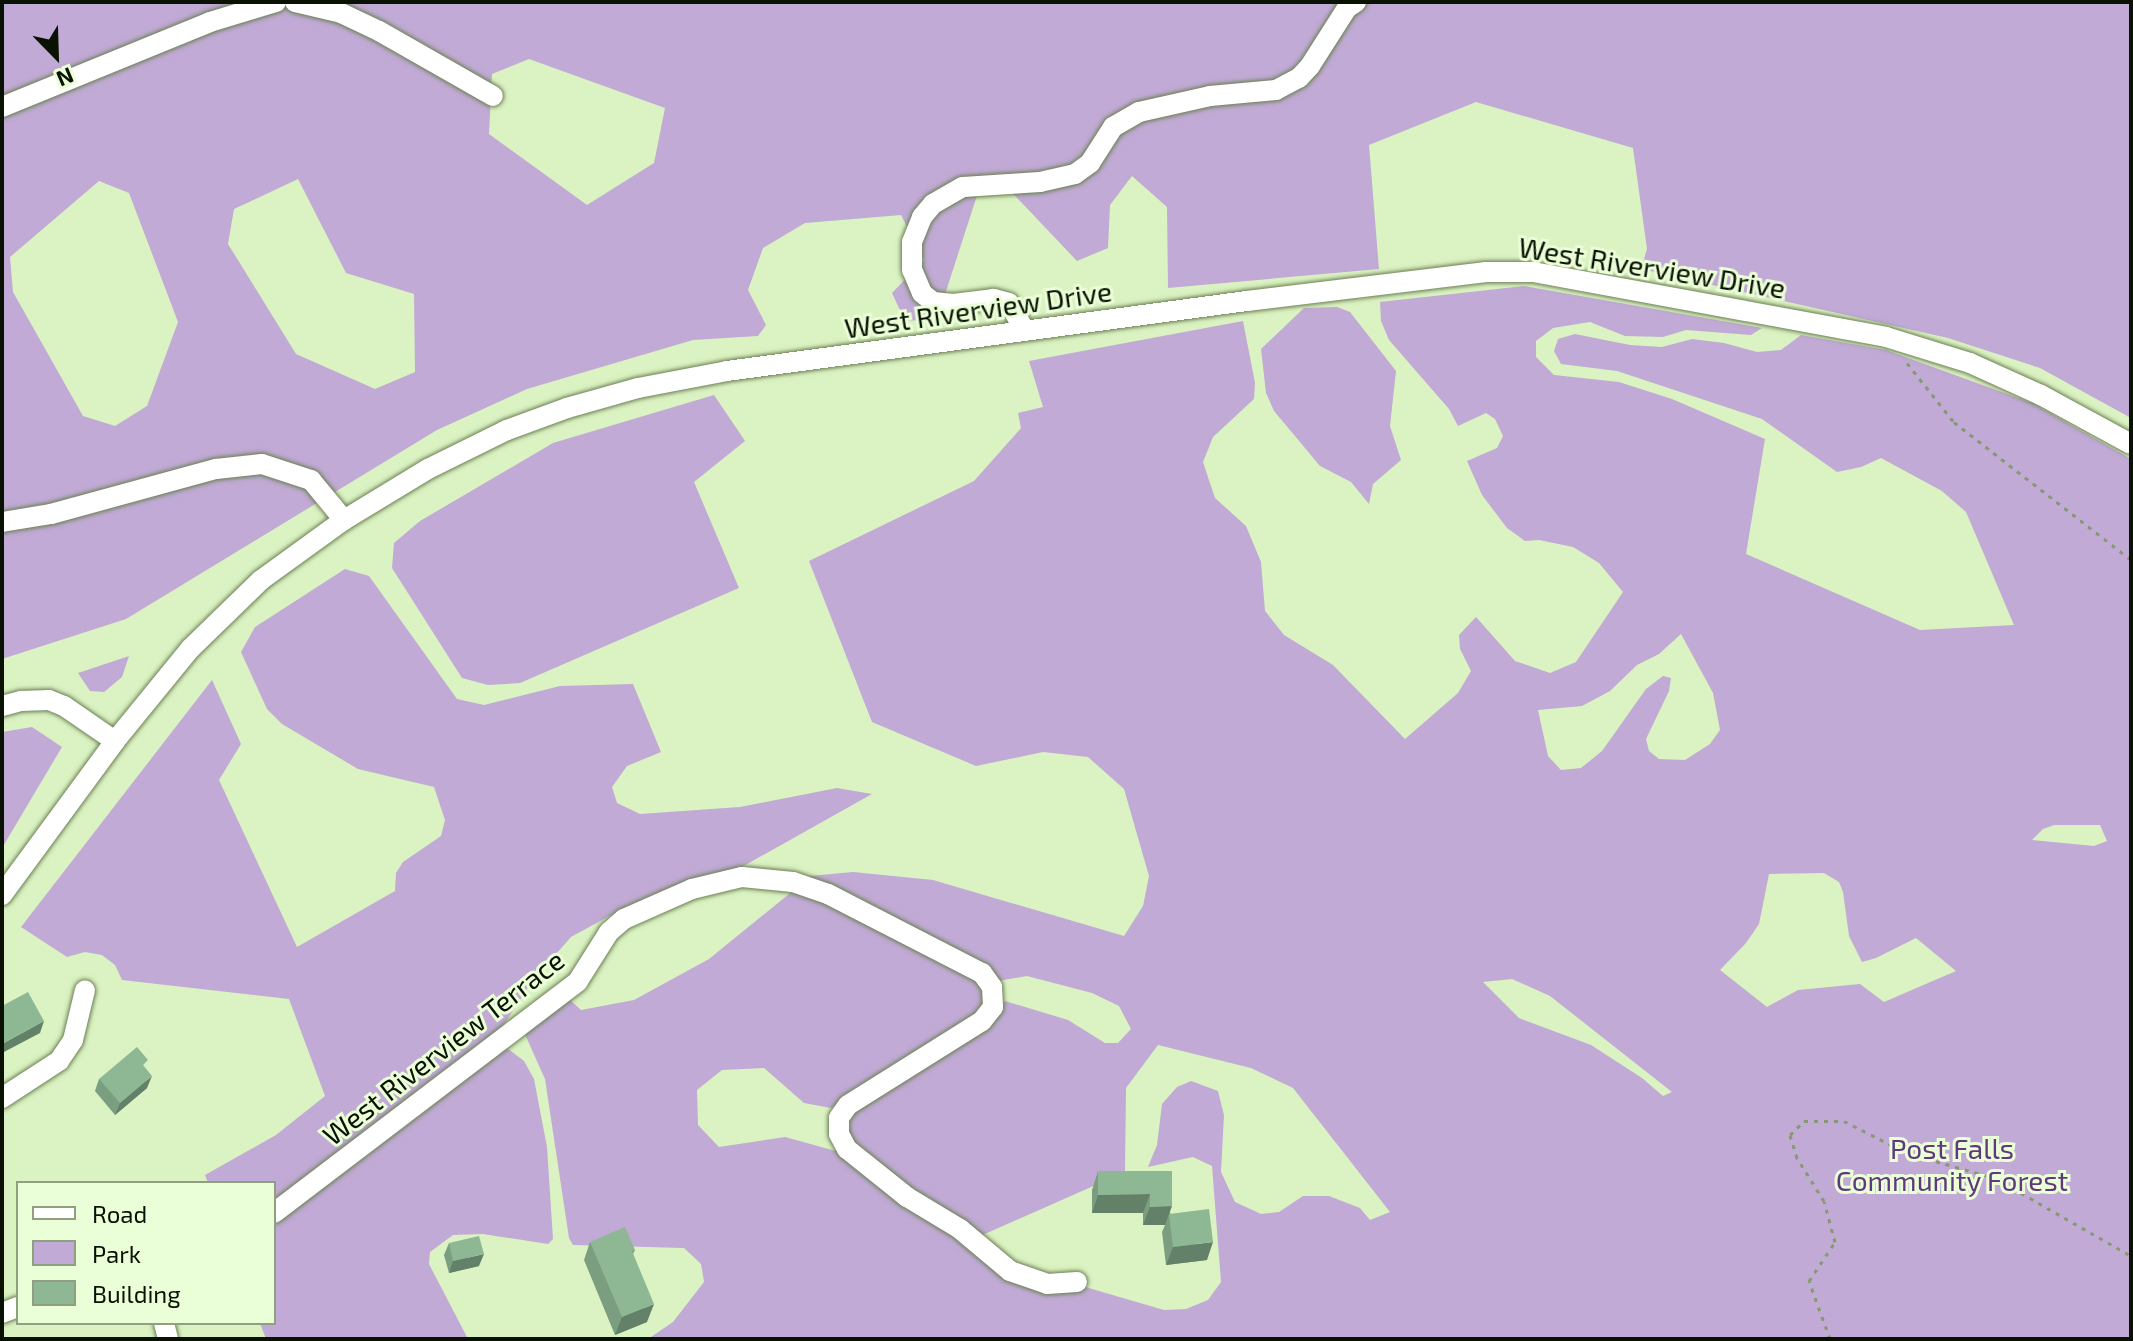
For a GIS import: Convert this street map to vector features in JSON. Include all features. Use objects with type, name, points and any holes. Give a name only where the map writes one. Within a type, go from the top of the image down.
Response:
[{"type":"street","points":[[2,107],[210,22],[276,2]]},
{"type":"street","points":[[295,2],[341,13],[367,25],[493,96]]},
{"type":"street","points":[[1025,331],[1009,303],[994,299],[933,302],[922,293],[912,270],[912,242],[922,217],[933,204],[963,187],[1040,182],[1075,174],[1090,163],[1113,127],[1139,112],[1210,96],[1276,90],[1304,72],[1347,8],[1356,2]]},
{"type":"street","name":"West Riverview Drive","points":[[2,895],[115,741],[203,635],[261,580],[344,520],[428,469],[507,430],[567,408],[638,388],[727,371],[1025,331],[1486,272],[1533,272],[1886,337],[1970,363],[2041,395],[2131,444]]},
{"type":"street","points":[[2,522],[51,514],[216,469],[262,464],[311,480],[344,520]]},
{"type":"street","points":[[2,706],[21,701],[49,700],[64,706],[115,741]]},
{"type":"street","name":"West Riverview Terrace","points":[[276,1211],[578,981],[609,932],[624,919],[692,889],[742,877],[793,882],[828,894],[982,973],[992,987],[993,1007],[982,1021],[848,1105],[839,1118],[839,1134],[847,1149],[907,1197],[960,1229],[1010,1271],[1047,1284],[1077,1282]]},
{"type":"street","points":[[2,1098],[59,1061],[73,1040],[85,990]]},
{"type":"path","points":[[1906,361],[1954,422],[2131,560]]},
{"type":"path","points":[[1830,1339],[1809,1281],[1835,1242],[1824,1201],[1797,1158],[1790,1135],[1804,1121],[1844,1121],[1907,1153],[1995,1178],[2131,1256]]},
{"type":"green space","points":[[2,2],[2131,2],[2131,418],[2040,368],[1948,338],[1641,269],[1647,249],[1633,148],[1476,102],[1369,145],[1379,269],[1168,288],[1167,207],[1132,176],[1110,205],[1108,248],[1077,261],[999,179],[983,177],[937,319],[905,321],[892,293],[924,260],[901,215],[805,223],[763,248],[748,290],[766,325],[758,336],[693,340],[527,389],[437,430],[126,619],[2,659]],"holes":[[[529,59],[665,108],[654,163],[587,205],[489,134],[492,74]],[[298,179],[346,273],[414,294],[415,372],[375,389],[296,354],[228,244],[234,209]],[[99,181],[129,193],[178,322],[147,406],[115,426],[83,416],[13,292],[10,257]]]},
{"type":"green space","name":"Post Falls Community Forest","points":[[1524,286],[1762,328],[1751,335],[1686,330],[1663,337],[1625,336],[1590,322],[1553,328],[1536,341],[1536,357],[1554,375],[1619,382],[1672,399],[1765,439],[1746,554],[1920,630],[2014,625],[1966,512],[1942,491],[1881,458],[1861,467],[1837,472],[1762,419],[1617,371],[1561,364],[1554,351],[1558,339],[1575,334],[1630,345],[1662,347],[1692,339],[1757,352],[1781,350],[1801,335],[1886,350],[2032,403],[2131,459],[2131,1339],[648,1339],[673,1322],[704,1282],[701,1264],[684,1248],[573,1245],[569,1238],[545,1079],[523,1030],[567,997],[581,1010],[634,1000],[709,959],[794,890],[825,897],[978,978],[986,991],[986,1003],[976,1015],[831,1108],[804,1103],[764,1068],[722,1070],[697,1090],[698,1125],[719,1147],[785,1137],[843,1153],[986,1258],[1164,1310],[1186,1309],[1208,1300],[1221,1282],[1212,1166],[1193,1157],[1148,1167],[1157,1145],[1162,1104],[1177,1087],[1191,1081],[1218,1091],[1224,1115],[1221,1172],[1235,1202],[1261,1214],[1279,1212],[1303,1196],[1329,1196],[1360,1208],[1370,1220],[1390,1212],[1293,1088],[1251,1068],[1158,1045],[1126,1088],[1125,1172],[978,1237],[851,1147],[845,1132],[851,1108],[987,1025],[1005,1001],[1068,1020],[1105,1043],[1118,1043],[1131,1029],[1119,1006],[1092,993],[1027,976],[998,981],[799,877],[853,872],[933,880],[1124,936],[1143,906],[1149,876],[1124,789],[1088,757],[1043,752],[976,766],[872,722],[809,561],[974,481],[1021,428],[1018,413],[1043,407],[1029,361],[1243,321],[1255,383],[1254,399],[1213,437],[1203,462],[1215,498],[1246,526],[1261,562],[1265,611],[1284,635],[1333,665],[1405,739],[1458,693],[1471,671],[1460,649],[1459,635],[1476,617],[1515,661],[1550,673],[1576,662],[1623,592],[1599,563],[1573,547],[1539,540],[1525,541],[1507,528],[1482,495],[1467,461],[1497,448],[1503,436],[1495,419],[1486,413],[1458,426],[1449,409],[1389,340],[1381,321],[1380,302]],"holes":[[[1681,634],[1713,693],[1720,730],[1710,744],[1685,760],[1659,759],[1649,751],[1646,739],[1669,691],[1671,678],[1663,676],[1646,689],[1602,751],[1581,768],[1561,770],[1548,756],[1538,710],[1582,706],[1610,691],[1637,665],[1659,654]],[[2054,825],[2100,825],[2107,841],[2094,846],[2032,840],[2043,829]],[[1824,873],[1839,882],[1849,936],[1862,962],[1916,938],[1956,971],[1884,1002],[1860,984],[1798,990],[1767,1007],[1720,970],[1759,924],[1769,874]],[[1512,979],[1550,996],[1672,1092],[1663,1096],[1642,1078],[1591,1045],[1519,1018],[1483,982]]]},
{"type":"green space","points":[[1337,307],[1350,312],[1396,371],[1390,426],[1401,460],[1373,484],[1369,504],[1351,482],[1320,466],[1274,411],[1266,393],[1261,349],[1304,308]]},
{"type":"green space","points":[[714,395],[745,441],[694,482],[739,588],[520,683],[488,685],[462,678],[392,568],[394,543],[420,521],[553,443]]},
{"type":"green space","points":[[345,569],[369,576],[457,699],[484,705],[560,686],[633,684],[661,752],[627,766],[612,787],[617,803],[640,814],[740,807],[837,788],[872,794],[733,872],[624,908],[571,937],[533,980],[499,1032],[276,1202],[276,1181],[207,1181],[205,1175],[276,1135],[325,1096],[289,999],[122,980],[115,965],[102,955],[85,952],[67,957],[21,927],[212,680],[241,744],[219,780],[297,947],[395,891],[396,873],[403,862],[441,836],[445,820],[434,787],[358,769],[282,724],[267,709],[241,652],[255,627]]},
{"type":"green space","points":[[129,656],[122,677],[104,692],[90,691],[78,673]]},
{"type":"green space","points":[[32,727],[62,747],[2,848],[2,732]]},
{"type":"green space","points":[[503,1045],[524,1061],[534,1079],[547,1147],[553,1239],[548,1244],[483,1234],[453,1235],[430,1252],[429,1264],[468,1339],[266,1339],[261,1325],[276,1325],[276,1221]]},
{"type":"building","points":[[28,992],[44,1021],[2,1044],[2,1006]]},
{"type":"building","points":[[137,1047],[148,1060],[143,1065],[152,1076],[120,1103],[99,1079]]},
{"type":"building","points":[[1098,1171],[1172,1171],[1172,1206],[1150,1207],[1150,1194],[1098,1195]]},
{"type":"building","points":[[1209,1209],[1213,1242],[1173,1247],[1169,1214]]},
{"type":"building","points":[[625,1227],[654,1304],[622,1317],[590,1242]]},
{"type":"building","points":[[479,1236],[484,1254],[453,1261],[449,1243]]}]
